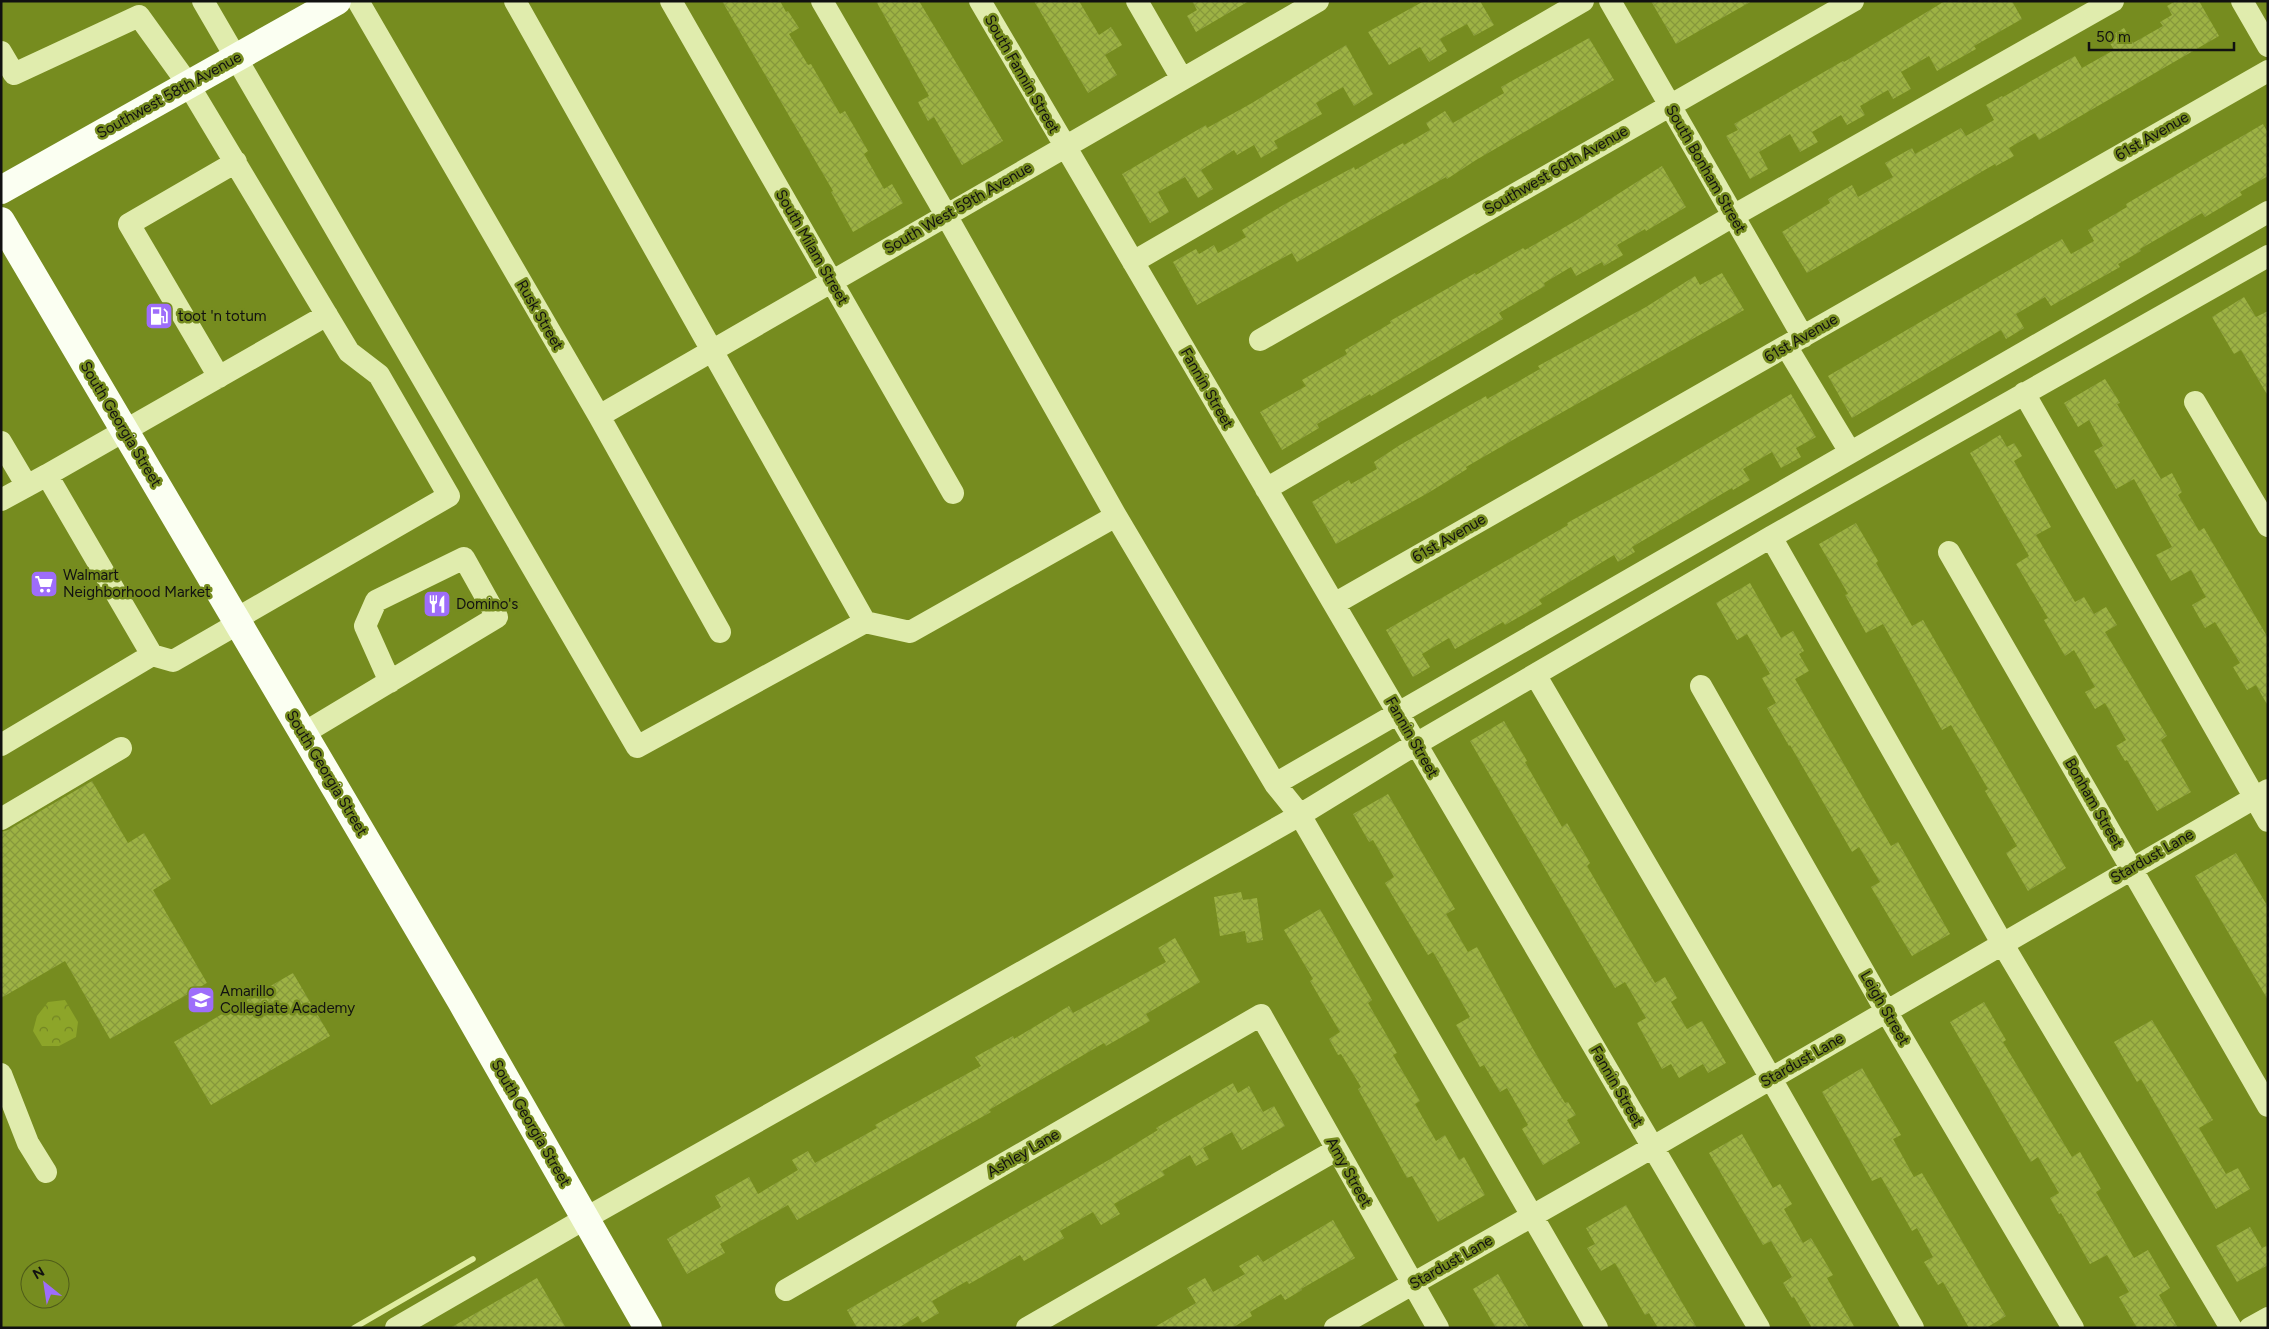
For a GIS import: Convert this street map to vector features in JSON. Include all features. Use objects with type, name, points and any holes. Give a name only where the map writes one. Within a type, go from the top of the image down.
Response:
[{"type":"main road","name":"Southwest 58th Avenue","points":[[1,190],[337,1]]},
{"type":"main road","name":"South Georgia Street","points":[[1,221],[238,621],[586,1218],[645,1327]]},
{"type":"street","points":[[203,1],[638,747],[865,622],[910,632],[1116,516]]},
{"type":"street","name":"Rusk Street","points":[[358,1],[599,416],[720,632]]},
{"type":"street","points":[[515,1],[865,622]]},
{"type":"street","name":"South Milam Street","points":[[671,1],[953,493]]},
{"type":"street","points":[[822,1],[946,215],[1116,516],[1275,784],[1300,815],[1597,1328]]},
{"type":"street","name":"South Fannin Street","points":[[980,1],[1065,147]]},
{"type":"street","points":[[1137,1],[1182,79]]},
{"type":"street","name":"South West 59th Avenue","points":[[599,416],[1182,79],[1294,7],[1318,1]]},
{"type":"street","points":[[1133,262],[1583,1]]},
{"type":"street","name":"South Bonham Street","points":[[1610,1],[1733,216],[1850,452]]},
{"type":"street","name":"Southwest 60th Avenue","points":[[1260,340],[1853,1]]},
{"type":"street","points":[[1266,489],[1733,216],[2113,1]]},
{"type":"street","points":[[2242,1],[2268,46]]},
{"type":"street","points":[[1,52],[14,74],[136,8],[188,84],[349,352],[379,375],[448,496],[173,661],[152,655],[47,475]]},
{"type":"street","name":"61st Avenue","points":[[1334,604],[1794,341],[2265,78]]},
{"type":"street","name":"Fannin Street","points":[[1065,147],[1759,1328]]},
{"type":"street","points":[[219,377],[129,224],[236,162]]},
{"type":"street","points":[[1275,784],[2268,212]]},
{"type":"street","points":[[396,1328],[586,1218],[1300,815],[1416,744],[1536,676],[1771,537],[2268,256]]},
{"type":"street","points":[[1,500],[126,431],[327,315]]},
{"type":"street","points":[[2024,393],[2261,794],[2268,821]]},
{"type":"street","points":[[2195,402],[2268,526]]},
{"type":"street","points":[[1,442],[26,486]]},
{"type":"street","points":[[1771,537],[2002,943],[2231,1328]]},
{"type":"street","name":"Bonham Street","points":[[1949,552],[2268,1106]]},
{"type":"street","points":[[304,734],[390,682],[497,617],[464,558],[376,601],[365,626],[390,682]]},
{"type":"street","points":[[1,745],[152,655]]},
{"type":"street","points":[[1536,676],[1771,1078],[1913,1328]]},
{"type":"street","name":"Leigh Street","points":[[1701,686],[1886,1011],[2073,1328]]},
{"type":"street","points":[[1,819],[121,748]]},
{"type":"street","name":"Stardust Lane","points":[[1335,1328],[1653,1147],[2131,867],[2261,794]]},
{"type":"street","name":"Amy Street","points":[[1261,1015],[1438,1328]]},
{"type":"street","name":"Ashley Lane","points":[[786,1290],[1261,1015]]},
{"type":"street","points":[[1,1074],[28,1143],[46,1172]]},
{"type":"street","points":[[1027,1328],[1336,1150]]},
{"type":"street","points":[[2250,1328],[2268,1318]]},
{"type":"green space","points":[[65,1000],[78,1022],[76,1037],[59,1046],[42,1046],[33,1031],[37,1016],[48,1002]]},
{"type":"building","points":[[722,1],[780,1],[799,28],[789,34],[808,65],[811,64],[840,114],[845,111],[868,151],[864,154],[884,189],[892,184],[903,203],[853,232],[831,192],[833,191]]},
{"type":"building","points":[[876,1],[919,1],[1003,141],[962,165],[934,117],[928,121],[918,102],[929,96]]},
{"type":"building","points":[[1034,1],[1079,1],[1099,35],[1111,27],[1122,45],[1105,55],[1117,75],[1088,93]]},
{"type":"building","points":[[1192,1],[1249,1],[1196,32],[1187,16],[1197,10]]},
{"type":"building","points":[[1424,1],[1480,1],[1494,25],[1474,36],[1467,24],[1440,39],[1447,51],[1429,62],[1420,47],[1389,65],[1368,32]]},
{"type":"building","points":[[1651,1],[1752,1],[1676,44]]},
{"type":"building","points":[[1945,1],[2012,1],[2022,19],[1974,46],[1976,49],[1937,71],[1929,56],[1901,72],[1911,89],[1893,99],[1888,90],[1860,106],[1865,115],[1847,125],[1841,115],[1812,132],[1818,142],[1800,152],[1790,134],[1759,152],[1768,169],[1750,179],[1726,136],[1738,130],[1734,124],[1844,62]]},
{"type":"building","points":[[2176,1],[2199,1],[2219,36],[2039,140],[2035,133],[2009,148],[2014,156],[1996,166],[1995,164],[1807,273],[1782,232],[1830,203],[1828,199],[1852,185],[1858,197],[1893,177],[1885,163],[1912,148],[1915,154],[1961,128],[1966,136],[1994,120],[1986,105],[2002,96],[2075,56],[2082,68],[2114,50],[2107,38],[2124,28],[2133,43],[2163,26],[2160,22],[2172,15],[2167,6]]},
{"type":"building","points":[[1589,38],[1614,80],[1476,160],[1447,179],[1446,177],[1297,262],[1292,253],[1197,305],[1173,262],[1196,249],[1199,254],[1214,245],[1218,253],[1246,237],[1242,230],[1285,204],[1354,167],[1355,170],[1430,130],[1426,123],[1445,111],[1453,123],[1504,93],[1501,87]]},
{"type":"building","points":[[1346,45],[1373,94],[1354,106],[1343,87],[1316,103],[1322,114],[1274,141],[1278,148],[1261,158],[1254,145],[1237,155],[1234,150],[1201,170],[1213,189],[1198,198],[1185,177],[1158,192],[1169,212],[1150,223],[1122,174],[1206,125],[1207,128],[1252,103]]},
{"type":"building","points":[[2263,124],[2268,133],[2268,176],[2240,192],[2242,195],[2205,217],[2202,213],[2140,249],[2141,251],[2118,264],[2120,267],[2051,306],[2045,297],[2016,314],[2024,328],[2006,339],[2001,330],[1852,418],[1828,376],[2062,239],[2071,254],[2094,241],[2088,230],[2127,207],[2126,204]]},
{"type":"building","points":[[1662,166],[1686,207],[1646,231],[1645,229],[1617,245],[1623,255],[1604,266],[1602,262],[1576,276],[1571,267],[1544,283],[1545,286],[1499,313],[1503,319],[1371,396],[1370,394],[1317,424],[1319,428],[1282,450],[1260,412],[1306,386],[1302,380],[1347,354],[1345,350],[1391,323],[1390,321],[1475,273],[1476,275],[1523,248],[1525,250],[1577,220]]},
{"type":"building","points":[[1722,273],[1744,310],[1518,437],[1466,467],[1467,469],[1428,493],[1336,544],[1312,502],[1349,480],[1351,484],[1377,469],[1374,462],[1400,445],[1486,396],[1487,399],[1540,369],[1538,366],[1646,307],[1695,276],[1700,285]]},
{"type":"building","points":[[2244,297],[2256,317],[2268,311],[2268,396],[2241,350],[2234,354],[2212,317]]},
{"type":"building","points":[[2105,379],[2120,403],[2117,404],[2161,479],[2172,473],[2182,492],[2178,495],[2199,531],[2204,528],[2268,638],[2268,706],[2256,685],[2247,690],[2233,667],[2240,663],[2215,622],[2205,628],[2192,605],[2206,597],[2191,570],[2171,581],[2156,555],[2172,547],[2134,479],[2116,489],[2094,451],[2103,446],[2089,420],[2078,427],[2064,403]]},
{"type":"building","points":[[1791,394],[1816,437],[1796,448],[1801,457],[1781,468],[1772,452],[1743,469],[1750,480],[1733,490],[1732,488],[1632,547],[1635,552],[1618,562],[1614,555],[1539,600],[1542,604],[1505,625],[1503,622],[1455,649],[1449,638],[1422,654],[1430,667],[1413,677],[1386,630]]},
{"type":"building","points":[[2000,435],[2007,447],[2014,443],[2022,456],[2014,461],[2051,527],[2036,535],[2075,602],[2084,597],[2094,614],[2106,607],[2117,625],[2105,632],[2167,736],[2161,740],[2191,792],[2157,811],[2127,760],[2125,761],[2116,746],[2126,740],[2105,703],[2095,709],[2085,692],[2095,687],[2074,650],[2065,656],[2044,620],[2048,618],[2016,564],[2029,556],[1970,453]]},
{"type":"building","points":[[1856,523],[1878,561],[1876,563],[1912,626],[1923,620],[2066,868],[2028,891],[2006,853],[2017,846],[1985,791],[1988,789],[1951,725],[1942,730],[1883,624],[1866,633],[1845,595],[1848,594],[1819,544]]},
{"type":"building","points":[[1750,583],[1781,638],[1793,631],[1804,651],[1799,654],[1809,671],[1795,679],[1891,846],[1898,842],[1950,934],[1912,956],[1871,887],[1880,882],[1859,847],[1852,852],[1767,708],[1776,703],[1762,678],[1770,674],[1747,634],[1737,640],[1716,603]]},
{"type":"building","points":[[1504,721],[1562,827],[1567,823],[1590,863],[1587,866],[1655,983],[1665,977],[1677,998],[1671,1002],[1687,1029],[1702,1021],[1726,1063],[1708,1073],[1703,1064],[1679,1078],[1671,1064],[1662,1069],[1637,1023],[1646,1018],[1625,982],[1615,988],[1470,741]]},
{"type":"building","name":"Amarillo Collegiate Academy","points":[[92,781],[128,843],[144,833],[171,879],[153,890],[207,983],[110,1039],[65,961],[1,998],[1,832],[8,830]]},
{"type":"building","points":[[1388,794],[1455,909],[1446,914],[1468,952],[1477,947],[1533,1049],[1565,1103],[1568,1102],[1576,1115],[1567,1120],[1580,1143],[1543,1165],[1522,1129],[1528,1125],[1507,1088],[1500,1092],[1484,1065],[1480,1067],[1456,1025],[1470,1017],[1433,952],[1428,955],[1385,883],[1394,877],[1373,840],[1369,842],[1353,814]]},
{"type":"building","points":[[2236,853],[2268,907],[2268,1000],[2195,876]]},
{"type":"building","points":[[1241,892],[1243,900],[1257,898],[1263,940],[1247,943],[1245,931],[1220,936],[1214,897]]},
{"type":"building","points":[[1320,909],[1372,1000],[1368,1003],[1397,1053],[1393,1055],[1420,1101],[1415,1104],[1436,1141],[1445,1135],[1459,1160],[1464,1157],[1485,1195],[1438,1222],[1412,1176],[1407,1178],[1358,1089],[1361,1087],[1341,1054],[1338,1055],[1329,1039],[1340,1032],[1310,981],[1313,979],[1284,930]]},
{"type":"building","points":[[1175,938],[1200,982],[1146,1014],[1150,1021],[1106,1046],[1104,1043],[989,1110],[991,1112],[797,1220],[788,1205],[720,1244],[725,1253],[687,1274],[667,1239],[721,1207],[715,1196],[749,1177],[758,1194],[798,1170],[792,1160],[808,1151],[815,1163],[877,1128],[875,1125],[981,1066],[975,1057],[1013,1036],[1014,1039],[1069,1006],[1073,1013],[1166,962],[1158,948]]},
{"type":"building","name":"Amarillo Collegiate Academy","points":[[293,973],[330,1036],[211,1105],[174,1042]]},
{"type":"building","points":[[1984,1002],[2006,1040],[2003,1042],[2072,1157],[2080,1152],[2101,1189],[2096,1192],[2134,1258],[2148,1250],[2170,1288],[2159,1295],[2178,1328],[2137,1328],[2119,1297],[2129,1292],[2107,1255],[2090,1264],[2061,1213],[2059,1214],[2050,1198],[2059,1193],[2038,1157],[2031,1162],[1950,1022]]},
{"type":"building","points":[[2152,1020],[2213,1120],[2199,1128],[2226,1174],[2238,1168],[2250,1189],[2216,1209],[2141,1079],[2137,1082],[2114,1042]]},
{"type":"building","points":[[1862,1068],[1901,1135],[1893,1139],[1914,1177],[1922,1173],[2006,1316],[1986,1328],[1969,1328],[1943,1282],[1938,1285],[1924,1262],[1933,1257],[1917,1228],[1912,1231],[1881,1177],[1872,1181],[1822,1092]]},
{"type":"building","points":[[1233,1083],[1238,1093],[1249,1086],[1263,1112],[1274,1106],[1285,1126],[1242,1150],[1232,1132],[1203,1148],[1209,1159],[1196,1166],[1190,1155],[1162,1171],[1165,1175],[1114,1204],[1120,1214],[1101,1225],[1093,1212],[1060,1231],[1064,1238],[1024,1261],[1020,1255],[969,1284],[967,1281],[932,1301],[939,1313],[922,1323],[918,1316],[898,1328],[857,1328],[847,1310],[1107,1161],[1158,1130],[1156,1128]]},
{"type":"building","points":[[1742,1134],[1773,1188],[1780,1184],[1792,1204],[1784,1209],[1803,1243],[1811,1238],[1833,1275],[1827,1278],[1855,1328],[1812,1328],[1794,1297],[1792,1298],[1783,1283],[1792,1277],[1771,1241],[1763,1245],[1709,1153]]},
{"type":"building","points":[[1626,1205],[1697,1328],[1658,1328],[1649,1313],[1645,1315],[1615,1263],[1601,1271],[1587,1248],[1595,1244],[1586,1228]]},
{"type":"building","points":[[1333,1220],[1355,1258],[1302,1290],[1285,1300],[1281,1294],[1250,1312],[1252,1316],[1232,1328],[1153,1328],[1196,1303],[1187,1288],[1205,1278],[1213,1292],[1245,1274],[1239,1266],[1258,1255],[1263,1262]]},
{"type":"building","points":[[2250,1227],[2262,1248],[2268,1245],[2268,1265],[2237,1282],[2216,1246]]},
{"type":"building","points":[[1498,1274],[1529,1328],[1496,1328],[1473,1289]]},
{"type":"building","points":[[537,1278],[566,1328],[450,1328]]},
{"type":"waterway","points":[[354,1328],[473,1259]]},
{"type":"place","name":"toot 'n totum","points":[[159,316]]},
{"type":"place","name":"Walmart Neighborhood Market","points":[[44,584]]},
{"type":"place","name":"Domino's","points":[[437,604]]},
{"type":"place","name":"Amarillo Collegiate Academy","points":[[201,1000]]}]
